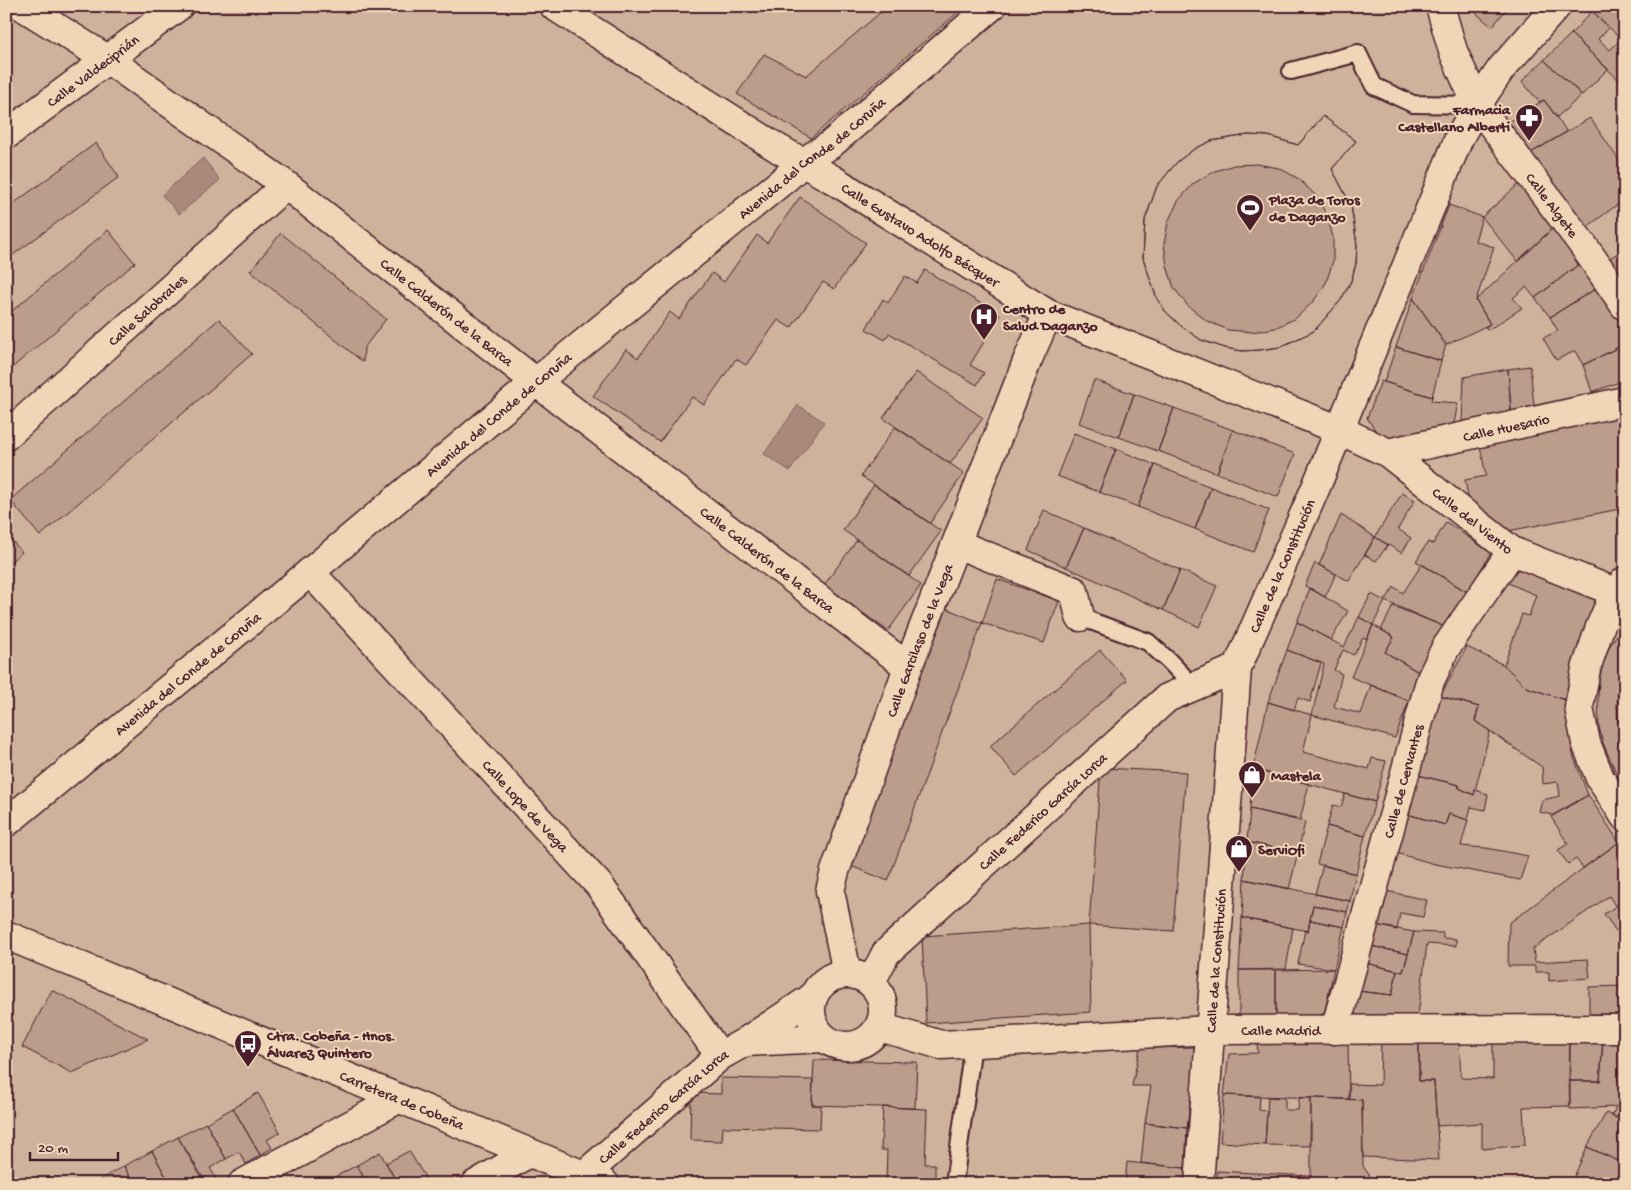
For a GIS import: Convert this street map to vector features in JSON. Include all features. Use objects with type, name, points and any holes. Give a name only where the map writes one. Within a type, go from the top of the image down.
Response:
[{"type":"street","name":"Calle Calderón de la Barca","points":[[22,6],[107,59],[286,185],[536,382],[908,667]]},
{"type":"street","name":"Calle Valdeciprián","points":[[6,135],[179,6]]},
{"type":"street","name":"Calle Gustavo Adolfo Bécquer","points":[[554,6],[1048,314],[1340,430]]},
{"type":"street","name":"Avenida del Conde de Coruña","points":[[6,823],[536,382],[786,178],[802,162],[830,145],[992,6]]},
{"type":"street","name":"Calle Algete","points":[[1440,6],[1454,51],[1477,105],[1584,245],[1625,306]]},
{"type":"street","name":"Calle de la Constitución","points":[[1200,1184],[1237,668],[1340,430],[1459,138],[1500,69],[1557,6]]},
{"type":"street","name":"Calle Salobrales","points":[[6,436],[286,185]]},
{"type":"street","name":"Calle Garcilaso de la Vega","points":[[859,978],[830,891],[835,871],[908,667],[1028,359],[1048,314]]},
{"type":"street","name":"Calle Huesario","points":[[1388,453],[1625,401]]},
{"type":"street","name":"Calle del Viento","points":[[1340,430],[1388,453],[1512,551],[1620,587]]},
{"type":"street","points":[[957,544],[1074,591],[1080,617]]},
{"type":"street","name":"Calle de Cervantes","points":[[1335,1030],[1430,681],[1445,649],[1512,551]]},
{"type":"street","name":"Calle Lope de Vega","points":[[310,572],[599,885],[720,1056]]},
{"type":"street","points":[[1620,587],[1600,627],[1586,669],[1579,707],[1586,743],[1600,778],[1625,817]]},
{"type":"street","name":"Calle Federico García Lorca","points":[[859,978],[1167,698],[1237,668]]},
{"type":"street","name":"Carretera de Cobeña","points":[[6,935],[594,1179]]},
{"type":"street","points":[[835,975],[859,978],[879,992],[883,1003],[880,1026],[872,1036],[861,1043],[848,1046],[835,1044],[824,1038],[816,1028],[810,1010],[813,997],[819,986],[835,975]]},
{"type":"street","name":"Calle Federico García Lorca","points":[[594,1179],[720,1056],[745,1042],[813,997]]},
{"type":"street","name":"Calle Madrid","points":[[880,1026],[941,1045],[1210,1030],[1625,1029]]},
{"type":"street","points":[[745,1042],[824,1038]]},
{"type":"street","points":[[242,1184],[398,1099]]},
{"type":"street","points":[[476,1184],[529,1153]]},
{"type":"lane","points":[[1291,71],[1358,53],[1374,86],[1413,104],[1477,105]]},
{"type":"lane","points":[[1080,617],[1148,642],[1170,661],[1194,687]]},
{"type":"lane","points":[[954,1184],[973,1044]]},
{"type":"shaded area","points":[[6,6],[1625,6],[1625,1184],[6,1184]]},
{"type":"shaded area","points":[[203,158],[220,180],[179,214],[162,195]]},
{"type":"shaded area","points":[[798,405],[824,422],[790,471],[764,454]]},
{"type":"building","points":[[888,6],[960,6],[962,9],[811,138],[737,94],[764,54],[806,76]]},
{"type":"building","points":[[1468,6],[1509,6],[1492,27]]},
{"type":"building","points":[[1596,6],[1625,6],[1625,35],[1621,39],[1592,11]]},
{"type":"building","points":[[1592,11],[1609,28],[1598,39],[1610,50],[1621,39],[1625,42],[1625,86],[1571,34]]},
{"type":"building","points":[[1571,34],[1608,69],[1582,95],[1544,60]]},
{"type":"building","points":[[1544,60],[1582,95],[1557,117],[1544,100],[1539,102],[1522,81]]},
{"type":"building","points":[[1544,100],[1567,132],[1529,154],[1509,122]]},
{"type":"building","points":[[1323,116],[1356,141],[1332,169],[1351,205],[1357,245],[1356,264],[1351,281],[1341,300],[1314,331],[1280,347],[1242,351],[1225,348],[1201,340],[1181,326],[1166,312],[1157,299],[1143,258],[1145,220],[1157,186],[1177,162],[1194,149],[1211,141],[1248,135],[1268,136],[1298,145]],"holes":[[[1257,164],[1279,168],[1299,179],[1315,195],[1327,215],[1333,237],[1333,261],[1326,283],[1313,302],[1296,318],[1275,328],[1252,332],[1228,330],[1207,321],[1188,306],[1174,288],[1167,266],[1164,244],[1168,222],[1178,201],[1193,184],[1212,172],[1234,165]]]},
{"type":"building","name":"Plaza de Toros de Daganzo","points":[[1323,116],[1356,141],[1332,169],[1351,205],[1357,245],[1356,264],[1351,281],[1341,300],[1314,331],[1280,347],[1242,351],[1225,348],[1201,340],[1181,326],[1166,312],[1157,299],[1143,258],[1145,220],[1157,186],[1177,162],[1194,149],[1211,141],[1248,135],[1268,136],[1298,145]]},
{"type":"building","points":[[1590,118],[1625,169],[1625,199],[1583,230],[1529,154]]},
{"type":"building","points":[[96,143],[119,177],[6,260],[6,209]]},
{"type":"building","points":[[1520,183],[1556,225],[1518,262],[1482,217]]},
{"type":"building","points":[[800,197],[866,243],[834,289],[823,282],[791,328],[778,320],[746,365],[736,359],[704,405],[692,397],[660,442],[593,396],[626,349],[638,358],[670,312],[679,319],[712,273],[724,282],[757,235],[767,243]]},
{"type":"building","points":[[1449,205],[1482,217],[1475,241],[1494,247],[1476,300],[1490,324],[1446,345],[1413,298]]},
{"type":"building","points":[[1556,225],[1583,261],[1535,298],[1526,287],[1513,298],[1522,308],[1488,330],[1485,327],[1490,324],[1476,300]]},
{"type":"building","points":[[108,230],[135,263],[6,373],[6,316]]},
{"type":"building","points":[[281,233],[386,319],[364,348],[363,362],[250,271]]},
{"type":"building","points":[[1625,249],[1625,289],[1606,260]]},
{"type":"building","points":[[1583,261],[1600,286],[1550,317],[1535,298]]},
{"type":"building","name":"Centro de Salud Daganzo","points":[[925,270],[1000,315],[970,365],[984,373],[977,385],[889,333],[885,340],[866,329],[883,299],[888,303],[905,276],[917,283]]},
{"type":"building","points":[[1600,286],[1625,325],[1625,344],[1583,365],[1575,351],[1556,360],[1543,338],[1558,331],[1550,317]]},
{"type":"building","points":[[1413,298],[1446,345],[1441,361],[1396,347]]},
{"type":"building","points":[[219,319],[252,354],[40,536],[10,500]]},
{"type":"building","points":[[1625,344],[1625,380],[1592,392],[1583,365]]},
{"type":"building","points":[[1396,347],[1441,361],[1432,397],[1384,382]]},
{"type":"building","points":[[1530,366],[1534,406],[1511,411],[1508,369]]},
{"type":"building","points":[[1508,369],[1511,411],[1462,423],[1464,377]]},
{"type":"building","points":[[916,372],[983,418],[950,464],[883,418]]},
{"type":"building","points":[[1094,380],[1134,394],[1119,437],[1079,423]]},
{"type":"building","points":[[1381,381],[1432,397],[1431,401],[1458,403],[1453,428],[1382,440],[1367,418]]},
{"type":"building","points":[[1134,394],[1174,408],[1158,451],[1119,437]]},
{"type":"building","points":[[1174,408],[1233,430],[1217,473],[1158,451]]},
{"type":"building","points":[[1625,411],[1625,508],[1498,533],[1470,508],[1465,480],[1486,476],[1479,441]]},
{"type":"building","points":[[895,427],[964,473],[930,523],[861,476]]},
{"type":"building","points":[[1233,430],[1295,454],[1278,497],[1217,473]]},
{"type":"building","points":[[1074,433],[1116,449],[1099,492],[1057,476]]},
{"type":"building","points":[[1116,449],[1155,465],[1138,507],[1099,492]]},
{"type":"building","points":[[1155,465],[1211,487],[1195,529],[1138,507]]},
{"type":"building","points":[[874,485],[941,531],[909,576],[843,530]]},
{"type":"building","points":[[1211,487],[1269,510],[1253,552],[1195,529]]},
{"type":"building","points":[[1402,493],[1415,500],[1398,529],[1411,538],[1402,553],[1375,537]]},
{"type":"building","points":[[1044,510],[1084,528],[1066,567],[1028,550]]},
{"type":"building","points":[[1341,515],[1375,537],[1349,581],[1319,565]]},
{"type":"building","points":[[1446,522],[1491,553],[1467,592],[1416,561],[1428,542],[1433,544]]},
{"type":"building","points":[[1084,528],[1180,570],[1163,610],[1066,567]]},
{"type":"building","points":[[6,534],[22,552],[6,566]]},
{"type":"building","points":[[1375,537],[1388,545],[1376,561],[1365,555]]},
{"type":"building","points":[[857,540],[921,585],[888,631],[824,585]]},
{"type":"building","points":[[1315,563],[1336,574],[1325,597],[1305,586]]},
{"type":"building","points":[[1422,564],[1467,592],[1445,627],[1385,601],[1394,587],[1403,593]]},
{"type":"building","points":[[1513,564],[1598,596],[1565,700],[1526,687],[1504,665],[1522,614],[1529,616],[1536,595],[1503,581]]},
{"type":"building","points":[[1180,570],[1217,586],[1199,627],[1163,610]]},
{"type":"building","points":[[997,579],[1059,601],[1044,643],[982,623]]},
{"type":"building","points":[[1310,588],[1348,611],[1331,640],[1297,622]]},
{"type":"building","points":[[1371,594],[1385,601],[1373,625],[1359,617]]},
{"type":"building","points":[[1393,606],[1445,627],[1420,673],[1385,652],[1394,637],[1381,630]]},
{"type":"building","points":[[945,608],[982,623],[888,881],[846,864]]},
{"type":"building","points":[[1359,617],[1373,625],[1367,639],[1363,638],[1354,655],[1343,650],[1334,670],[1342,674],[1334,707],[1361,714],[1371,685],[1409,701],[1395,738],[1312,715],[1324,664],[1287,650],[1297,622],[1344,647]]},
{"type":"building","points":[[1625,622],[1625,664],[1618,687],[1617,705],[1618,723],[1625,743],[1625,771],[1618,777],[1603,743],[1599,727],[1598,699],[1599,680],[1603,664],[1609,647]]},
{"type":"building","points":[[1373,625],[1394,637],[1385,652],[1420,673],[1409,701],[1351,677]]},
{"type":"building","points":[[1467,647],[1504,665],[1526,687],[1565,700],[1573,755],[1588,795],[1553,815],[1539,812],[1542,800],[1560,796],[1558,782],[1543,784],[1542,767],[1475,721],[1479,707],[1440,696]]},
{"type":"building","points":[[1100,650],[1127,680],[1016,776],[990,746]]},
{"type":"building","points":[[1287,650],[1321,663],[1310,702],[1298,698],[1294,710],[1268,702]]},
{"type":"building","points":[[1440,696],[1479,707],[1475,721],[1490,731],[1474,795],[1459,788],[1459,785],[1418,775]]},
{"type":"building","points":[[1268,702],[1312,715],[1303,752],[1369,769],[1372,758],[1386,761],[1375,802],[1253,769]]},
{"type":"building","points":[[1101,768],[1186,772],[1173,931],[1089,925]]},
{"type":"building","points":[[1253,769],[1309,784],[1300,820],[1250,809]]},
{"type":"building","points":[[1625,771],[1625,784],[1618,777]]},
{"type":"building","points":[[1418,775],[1459,785],[1459,788],[1474,795],[1475,790],[1488,794],[1485,810],[1471,807],[1468,820],[1449,814],[1445,825],[1407,814]]},
{"type":"building","points":[[1345,794],[1375,802],[1365,836],[1327,826],[1333,805],[1341,807]]},
{"type":"building","points":[[1588,795],[1619,842],[1583,868],[1576,859],[1568,864],[1558,850],[1568,844],[1551,817]]},
{"type":"building","points":[[1250,809],[1305,822],[1298,853],[1247,842]]},
{"type":"building","points":[[1407,814],[1445,825],[1449,814],[1468,820],[1461,846],[1486,848],[1528,856],[1520,880],[1435,864],[1396,853]]},
{"type":"building","points":[[1327,826],[1365,836],[1356,874],[1317,864]]},
{"type":"building","points":[[1247,842],[1298,853],[1289,889],[1244,879]]},
{"type":"building","points":[[1619,842],[1625,849],[1625,900],[1616,907],[1609,896],[1533,949],[1535,962],[1588,959],[1590,978],[1549,981],[1549,972],[1535,972],[1535,966],[1508,966],[1509,923]]},
{"type":"building","points":[[1323,865],[1356,874],[1350,901],[1315,894]]},
{"type":"building","points":[[1244,879],[1350,901],[1347,912],[1313,905],[1308,931],[1242,918]]},
{"type":"building","points":[[1386,891],[1427,900],[1423,917],[1400,913],[1397,930],[1376,925]]},
{"type":"building","points":[[1625,900],[1625,925],[1616,931],[1604,914]]},
{"type":"building","points":[[1313,905],[1347,912],[1344,927],[1310,920]]},
{"type":"building","points":[[1242,918],[1293,928],[1286,969],[1239,970]]},
{"type":"building","points":[[1310,920],[1344,927],[1334,969],[1298,964],[1305,930],[1308,931]]},
{"type":"building","points":[[1089,925],[1091,1012],[926,1023],[922,936]]},
{"type":"building","points":[[1376,925],[1414,932],[1408,954],[1371,946]]},
{"type":"building","points":[[1414,932],[1443,933],[1443,938],[1456,939],[1456,946],[1427,944],[1418,1015],[1352,1015],[1358,991],[1392,995],[1397,971],[1403,972]]},
{"type":"building","points":[[1371,946],[1408,954],[1403,972],[1366,963]]},
{"type":"building","points":[[1366,963],[1397,971],[1392,995],[1358,991]]},
{"type":"building","points":[[1334,969],[1325,1010],[1319,1017],[1276,1018],[1276,970]]},
{"type":"building","points":[[1239,970],[1276,970],[1276,1018],[1239,1018]]},
{"type":"building","points":[[1625,986],[1625,1014],[1589,1014],[1589,987]]},
{"type":"building","points":[[52,990],[148,1039],[72,1073],[22,1047]]},
{"type":"building","points":[[1493,1037],[1570,1038],[1570,1106],[1523,1107],[1525,1145],[1482,1149],[1482,1123],[1437,1126],[1434,1081],[1419,1081],[1419,1039],[1459,1040],[1461,1078],[1493,1079]]},
{"type":"building","points":[[1381,1038],[1419,1039],[1419,1081],[1434,1081],[1439,1160],[1363,1157],[1362,1100],[1349,1099],[1349,1084],[1380,1085]]},
{"type":"building","points":[[1570,1038],[1603,1039],[1600,1081],[1569,1081]]},
{"type":"building","points":[[1603,1039],[1625,1039],[1625,1093],[1616,1107],[1570,1109],[1569,1081],[1600,1081]]},
{"type":"building","points":[[1348,1043],[1349,1099],[1224,1095],[1229,1054],[1258,1053],[1257,1044]]},
{"type":"building","points":[[1197,1047],[1187,1128],[1145,1123],[1151,1086],[1132,1086],[1140,1048]]},
{"type":"building","points":[[814,1060],[917,1062],[915,1108],[812,1105]]},
{"type":"building","points":[[721,1078],[813,1080],[812,1105],[821,1105],[820,1129],[723,1127],[722,1141],[690,1140],[691,1093],[721,1094]]},
{"type":"building","points":[[258,1093],[280,1132],[267,1140],[272,1148],[260,1155],[233,1108]]},
{"type":"building","points":[[1625,1093],[1625,1121],[1611,1116]]},
{"type":"building","points":[[1224,1095],[1260,1097],[1259,1110],[1267,1111],[1265,1145],[1220,1142]]},
{"type":"building","points":[[1268,1097],[1285,1098],[1285,1110],[1298,1110],[1299,1098],[1311,1098],[1310,1146],[1265,1145]]},
{"type":"building","points":[[1311,1098],[1362,1100],[1363,1166],[1375,1184],[1311,1184]]},
{"type":"building","points":[[883,1107],[927,1109],[925,1164],[935,1164],[935,1184],[886,1184],[887,1150],[881,1150]]},
{"type":"building","points":[[233,1108],[260,1155],[246,1164],[239,1152],[226,1159],[206,1123]]},
{"type":"building","points":[[1606,1113],[1625,1121],[1625,1164],[1587,1147]]},
{"type":"building","points":[[206,1123],[226,1159],[210,1168],[216,1178],[207,1184],[178,1137]]},
{"type":"building","points":[[1145,1123],[1187,1128],[1185,1168],[1141,1163]]},
{"type":"building","points":[[178,1137],[205,1184],[170,1184],[152,1151]]},
{"type":"building","points":[[1587,1147],[1625,1164],[1615,1184],[1578,1184],[1572,1182]]},
{"type":"building","points":[[152,1151],[170,1184],[134,1184],[124,1166]]},
{"type":"building","points":[[409,1151],[428,1182],[425,1184],[398,1184],[386,1163]]},
{"type":"building","points":[[380,1152],[396,1184],[367,1184],[357,1165]]},
{"type":"building","points":[[1127,1162],[1185,1168],[1184,1184],[1125,1184]]},
{"type":"building","points":[[357,1165],[367,1184],[336,1184],[333,1178]]},
{"type":"building","points":[[124,1166],[134,1184],[94,1183]]},
{"type":"building","points":[[1217,1171],[1311,1176],[1311,1184],[1217,1184]]},
{"type":"building","points":[[1559,1178],[1572,1182],[1578,1184],[1557,1184]]},
{"type":"place","name":"Farmacia Castellano Alberti","points":[[1529,142]]},
{"type":"place","name":"Plaza de Toros de Daganzo","points":[[1250,232]]},
{"type":"place","name":"Centro de Salud Daganzo","points":[[984,341]]},
{"type":"place","name":"Mastela","points":[[1252,799]]},
{"type":"place","name":"ServiOfi","points":[[1239,873]]},
{"type":"place","name":"Ctra. Cobeña - Hnos. Álvarez Quintero","points":[[248,1068]]}]
